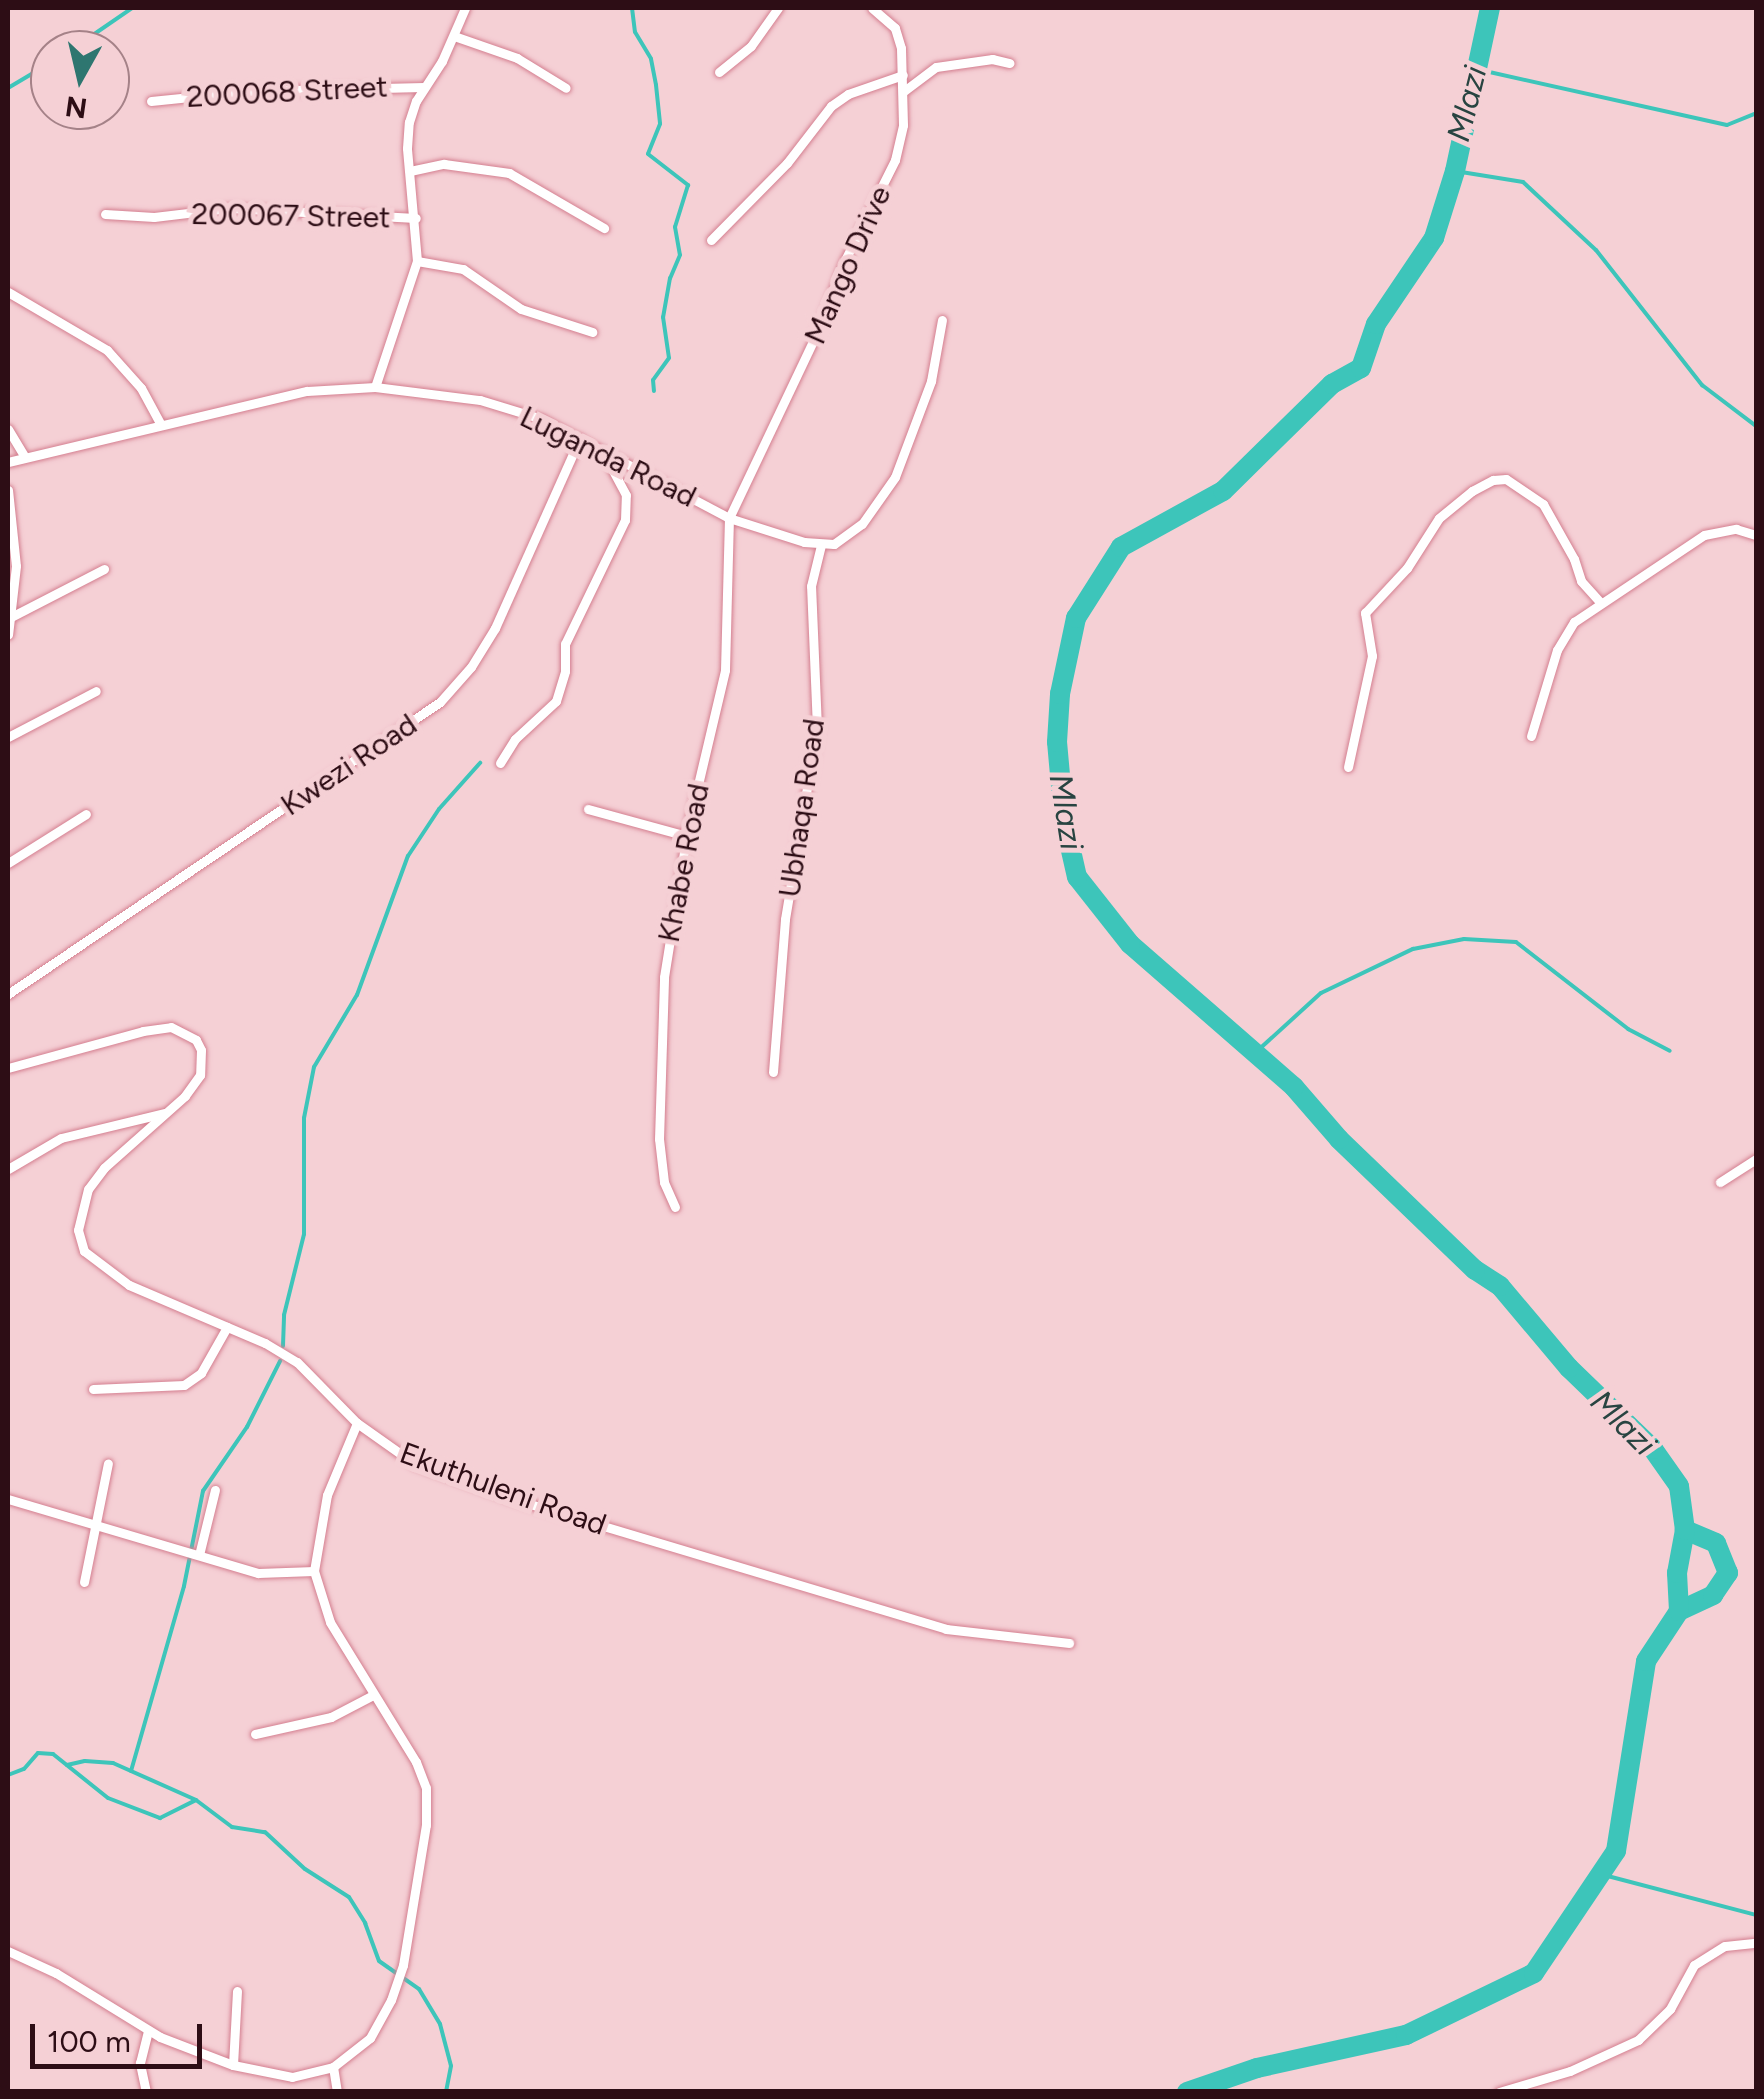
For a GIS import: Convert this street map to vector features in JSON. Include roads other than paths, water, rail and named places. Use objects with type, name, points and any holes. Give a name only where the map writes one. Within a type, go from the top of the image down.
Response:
[{"type":"street","points":[[375,387],[417,261],[409,122],[465,8]]},
{"type":"street","points":[[719,72],[760,36],[778,8]]},
{"type":"street","name":"Mango Drive","points":[[729,518],[816,335],[844,262],[895,160],[903,75],[894,28],[872,8]]},
{"type":"street","points":[[454,36],[516,58],[566,88]]},
{"type":"street","points":[[904,91],[936,67],[992,60],[1010,64]]},
{"type":"street","points":[[710,240],[787,163],[831,106],[848,94],[903,75]]},
{"type":"street","name":"200068 Street","points":[[151,101],[250,90],[424,87]]},
{"type":"street","points":[[410,171],[444,164],[509,172],[604,228]]},
{"type":"street","name":"200067 Street","points":[[106,214],[154,216],[230,208],[416,218]]},
{"type":"street","points":[[417,261],[463,269],[521,309],[592,332]]},
{"type":"street","points":[[8,292],[107,350],[152,404],[161,425]]},
{"type":"street","points":[[820,545],[834,544],[862,524],[896,477],[923,406],[942,320]]},
{"type":"street","name":"Luganda Road","points":[[8,462],[307,392],[375,387],[480,400],[542,419],[729,518],[820,545]]},
{"type":"street","points":[[8,429],[26,457]]},
{"type":"street","name":"Kwezi Road","points":[[8,994],[440,702],[471,667],[495,628],[580,438]]},
{"type":"street","points":[[500,763],[515,739],[556,702],[566,644],[625,520],[626,496],[604,452]]},
{"type":"street","points":[[1348,767],[1372,656],[1365,613],[1407,568],[1439,518],[1472,491],[1493,480],[1506,479],[1544,504],[1574,559],[1581,581],[1600,602]]},
{"type":"street","points":[[8,490],[8,634]]},
{"type":"street","name":"Khabe Road","points":[[675,1207],[668,1194],[660,1152],[669,929],[725,670],[729,518]]},
{"type":"street","points":[[1531,736],[1564,635],[1600,602],[1704,535],[1736,528],[1756,536]]},
{"type":"street","name":"Ubhaqa Road","points":[[773,1072],[785,919],[817,728],[811,609],[820,545]]},
{"type":"street","points":[[9,618],[104,569]]},
{"type":"street","points":[[8,737],[96,691]]},
{"type":"street","points":[[588,808],[687,836]]},
{"type":"street","points":[[8,863],[86,814]]},
{"type":"street","name":"Ekuthuleni Road","points":[[8,1068],[143,1031],[171,1027],[186,1032],[201,1050],[200,1075],[167,1112],[104,1168],[81,1208],[78,1230],[84,1250],[100,1267],[129,1285],[297,1362],[357,1422],[415,1464],[510,1498],[946,1629],[1068,1643]]},
{"type":"street","points":[[8,1169],[61,1138],[167,1112]]},
{"type":"street","points":[[1720,1182],[1756,1159]]},
{"type":"street","points":[[93,1389],[184,1385],[201,1373],[227,1327]]},
{"type":"street","points":[[8,1951],[56,1973],[148,2030],[233,2065],[292,2077],[333,2067],[370,2038],[391,2000],[403,1964],[426,1825],[426,1788],[416,1762],[330,1622],[314,1571],[327,1495],[357,1422]]},
{"type":"street","points":[[84,1582],[108,1463]]},
{"type":"street","points":[[199,1555],[215,1490]]},
{"type":"street","points":[[8,1499],[258,1573],[314,1571]]},
{"type":"street","points":[[254,1734],[330,1717],[373,1695]]},
{"type":"street","points":[[1499,2092],[1570,2071],[1638,2040],[1670,2009],[1694,1965],[1724,1946],[1756,1943]]},
{"type":"street","points":[[233,2065],[237,1991]]},
{"type":"street","points":[[146,2092],[140,2063],[148,2030]]},
{"type":"street","points":[[333,2067],[337,2092]]},
{"type":"waterway","points":[[100,30],[132,8]]},
{"type":"waterway","points":[[632,8],[635,32],[651,59],[656,85],[660,124],[648,154],[688,185],[675,227],[680,255],[670,278],[663,317],[669,358],[653,380],[654,391]]},
{"type":"waterway","name":"Mlazi","points":[[1187,2092],[1257,2068],[1406,2035],[1534,1973],[1616,1851],[1646,1661],[1679,1611],[1677,1573],[1685,1530],[1679,1486],[1653,1449],[1569,1368],[1500,1286],[1475,1270],[1339,1139],[1294,1087],[1130,944],[1077,877],[1064,820],[1057,742],[1060,694],[1076,618],[1121,547],[1223,491],[1332,384],[1361,368],[1376,324],[1434,238],[1455,171],[1490,8]]},
{"type":"waterway","points":[[1476,69],[1727,125],[1756,113]]},
{"type":"waterway","points":[[8,88],[30,75]]},
{"type":"waterway","points":[[1455,171],[1523,182],[1596,250],[1702,385],[1756,426]]},
{"type":"waterway","points":[[283,1346],[284,1315],[304,1234],[304,1118],[314,1067],[357,995],[408,856],[439,809],[480,763]]},
{"type":"waterway","points":[[1255,1053],[1321,993],[1413,949],[1464,939],[1516,942],[1628,1029],[1670,1051]]},
{"type":"waterway","points":[[131,1771],[184,1586],[203,1491],[247,1427],[280,1361]]},
{"type":"waterway","name":"Mlazi","points":[[1679,1611],[1713,1595],[1728,1573],[1716,1543],[1685,1530]]},
{"type":"waterway","points":[[8,1775],[24,1769],[38,1753],[53,1754],[108,1798],[160,1818],[196,1800],[232,1827],[265,1832],[305,1869],[349,1897],[365,1923],[379,1961],[419,1989],[440,2024],[451,2066],[446,2092]]},
{"type":"waterway","points":[[67,1765],[85,1761],[113,1763],[196,1800]]},
{"type":"waterway","points":[[1600,1874],[1756,1915]]}]
